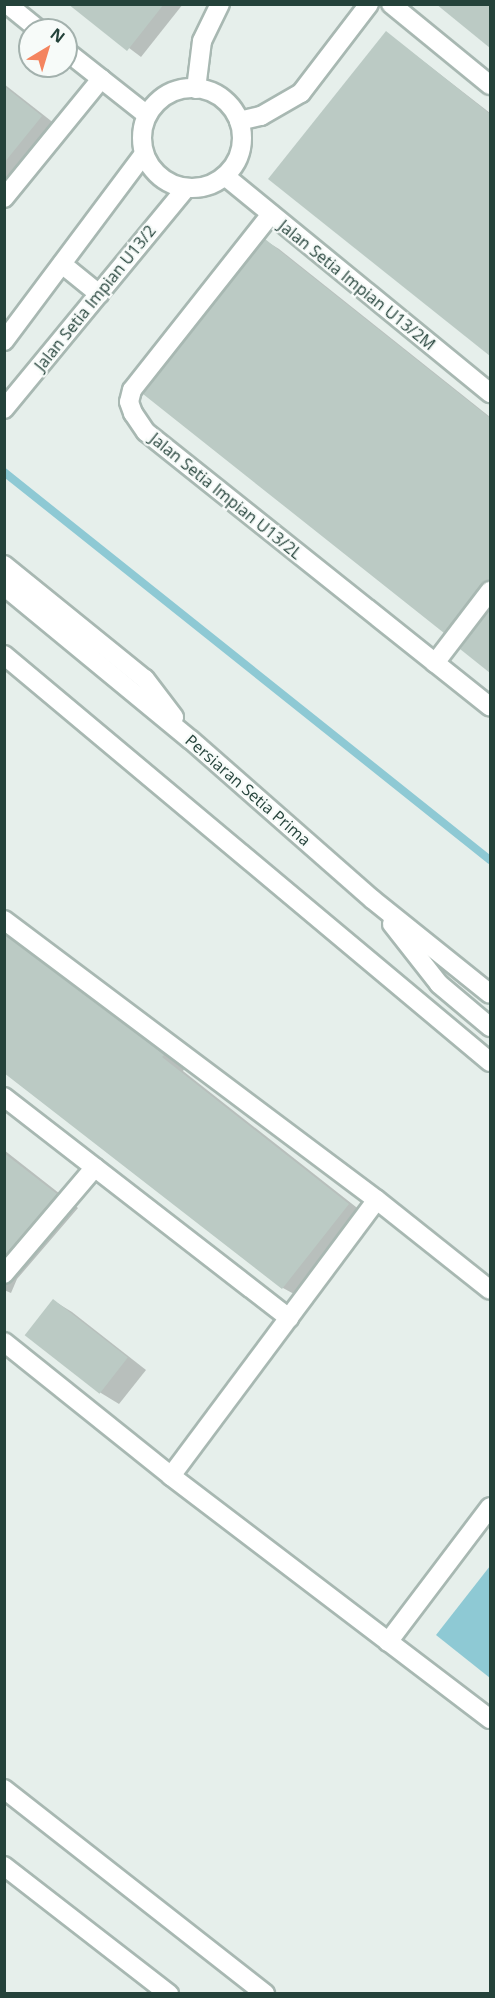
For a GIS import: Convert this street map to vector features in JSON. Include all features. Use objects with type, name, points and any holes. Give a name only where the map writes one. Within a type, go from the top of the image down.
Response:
[{"type":"street","points":[[7,4],[24,18]]},
{"type":"street","points":[[196,89],[202,41],[220,4]]},
{"type":"street","points":[[239,121],[261,116],[301,93],[369,4]]},
{"type":"street","points":[[391,4],[490,84]]},
{"type":"street","points":[[78,61],[147,115]]},
{"type":"street","points":[[4,198],[101,79]]},
{"type":"street","points":[[196,89],[222,99],[239,121],[242,136],[240,151],[234,165],[225,176],[213,183],[186,188],[160,177],[144,154],[142,134],[147,115],[168,94],[196,89]]},
{"type":"street","points":[[4,341],[144,154]]},
{"type":"street","name":"Jalan Setia Impian U13/2M","points":[[225,176],[489,389]]},
{"type":"street","name":"Jalan Setia Impian U13/2","points":[[9,403],[186,188]]},
{"type":"street","name":"Jalan Setia Impian U13/2L","points":[[271,214],[132,390],[129,402],[133,413],[146,432],[490,707]]},
{"type":"street","points":[[62,264],[99,294]]},
{"type":"street","points":[[4,565],[146,679],[191,740]]},
{"type":"street","name":"Persiaran Setia Prima","points":[[4,586],[191,740],[372,900],[490,994]]},
{"type":"street","points":[[435,663],[490,591]]},
{"type":"street","points":[[4,655],[490,1062]]},
{"type":"street","points":[[372,900],[439,984],[490,1026]]},
{"type":"street","points":[[4,920],[377,1200],[490,1290]]},
{"type":"street","points":[[4,1097],[290,1318]]},
{"type":"street","points":[[4,1274],[95,1167]]},
{"type":"street","points":[[171,1476],[377,1200]]},
{"type":"street","points":[[4,1342],[171,1476],[490,1719]]},
{"type":"street","points":[[388,1642],[490,1507]]},
{"type":"street","points":[[4,1789],[265,1994]]},
{"type":"street","points":[[4,1866],[169,1994]]},
{"type":"water","points":[[490,1566],[490,1678],[436,1635]]},
{"type":"building","points":[[68,4],[164,4],[127,51]]},
{"type":"building","points":[[436,4],[490,4],[490,48]]},
{"type":"building","points":[[386,31],[490,114],[490,356],[268,179]]},
{"type":"building","points":[[4,86],[42,116],[4,163]]},
{"type":"building","points":[[265,239],[490,418],[490,580],[481,584],[444,633],[143,394]]},
{"type":"building","points":[[490,609],[490,673],[460,649]]},
{"type":"building","points":[[4,934],[145,1040],[164,1055],[162,1057],[349,1204],[282,1289],[4,1073]]},
{"type":"building","points":[[4,1153],[57,1194],[4,1256]]},
{"type":"building","points":[[53,1299],[128,1357],[100,1394],[25,1335]]},
{"type":"waterway","points":[[4,472],[490,860]]}]
